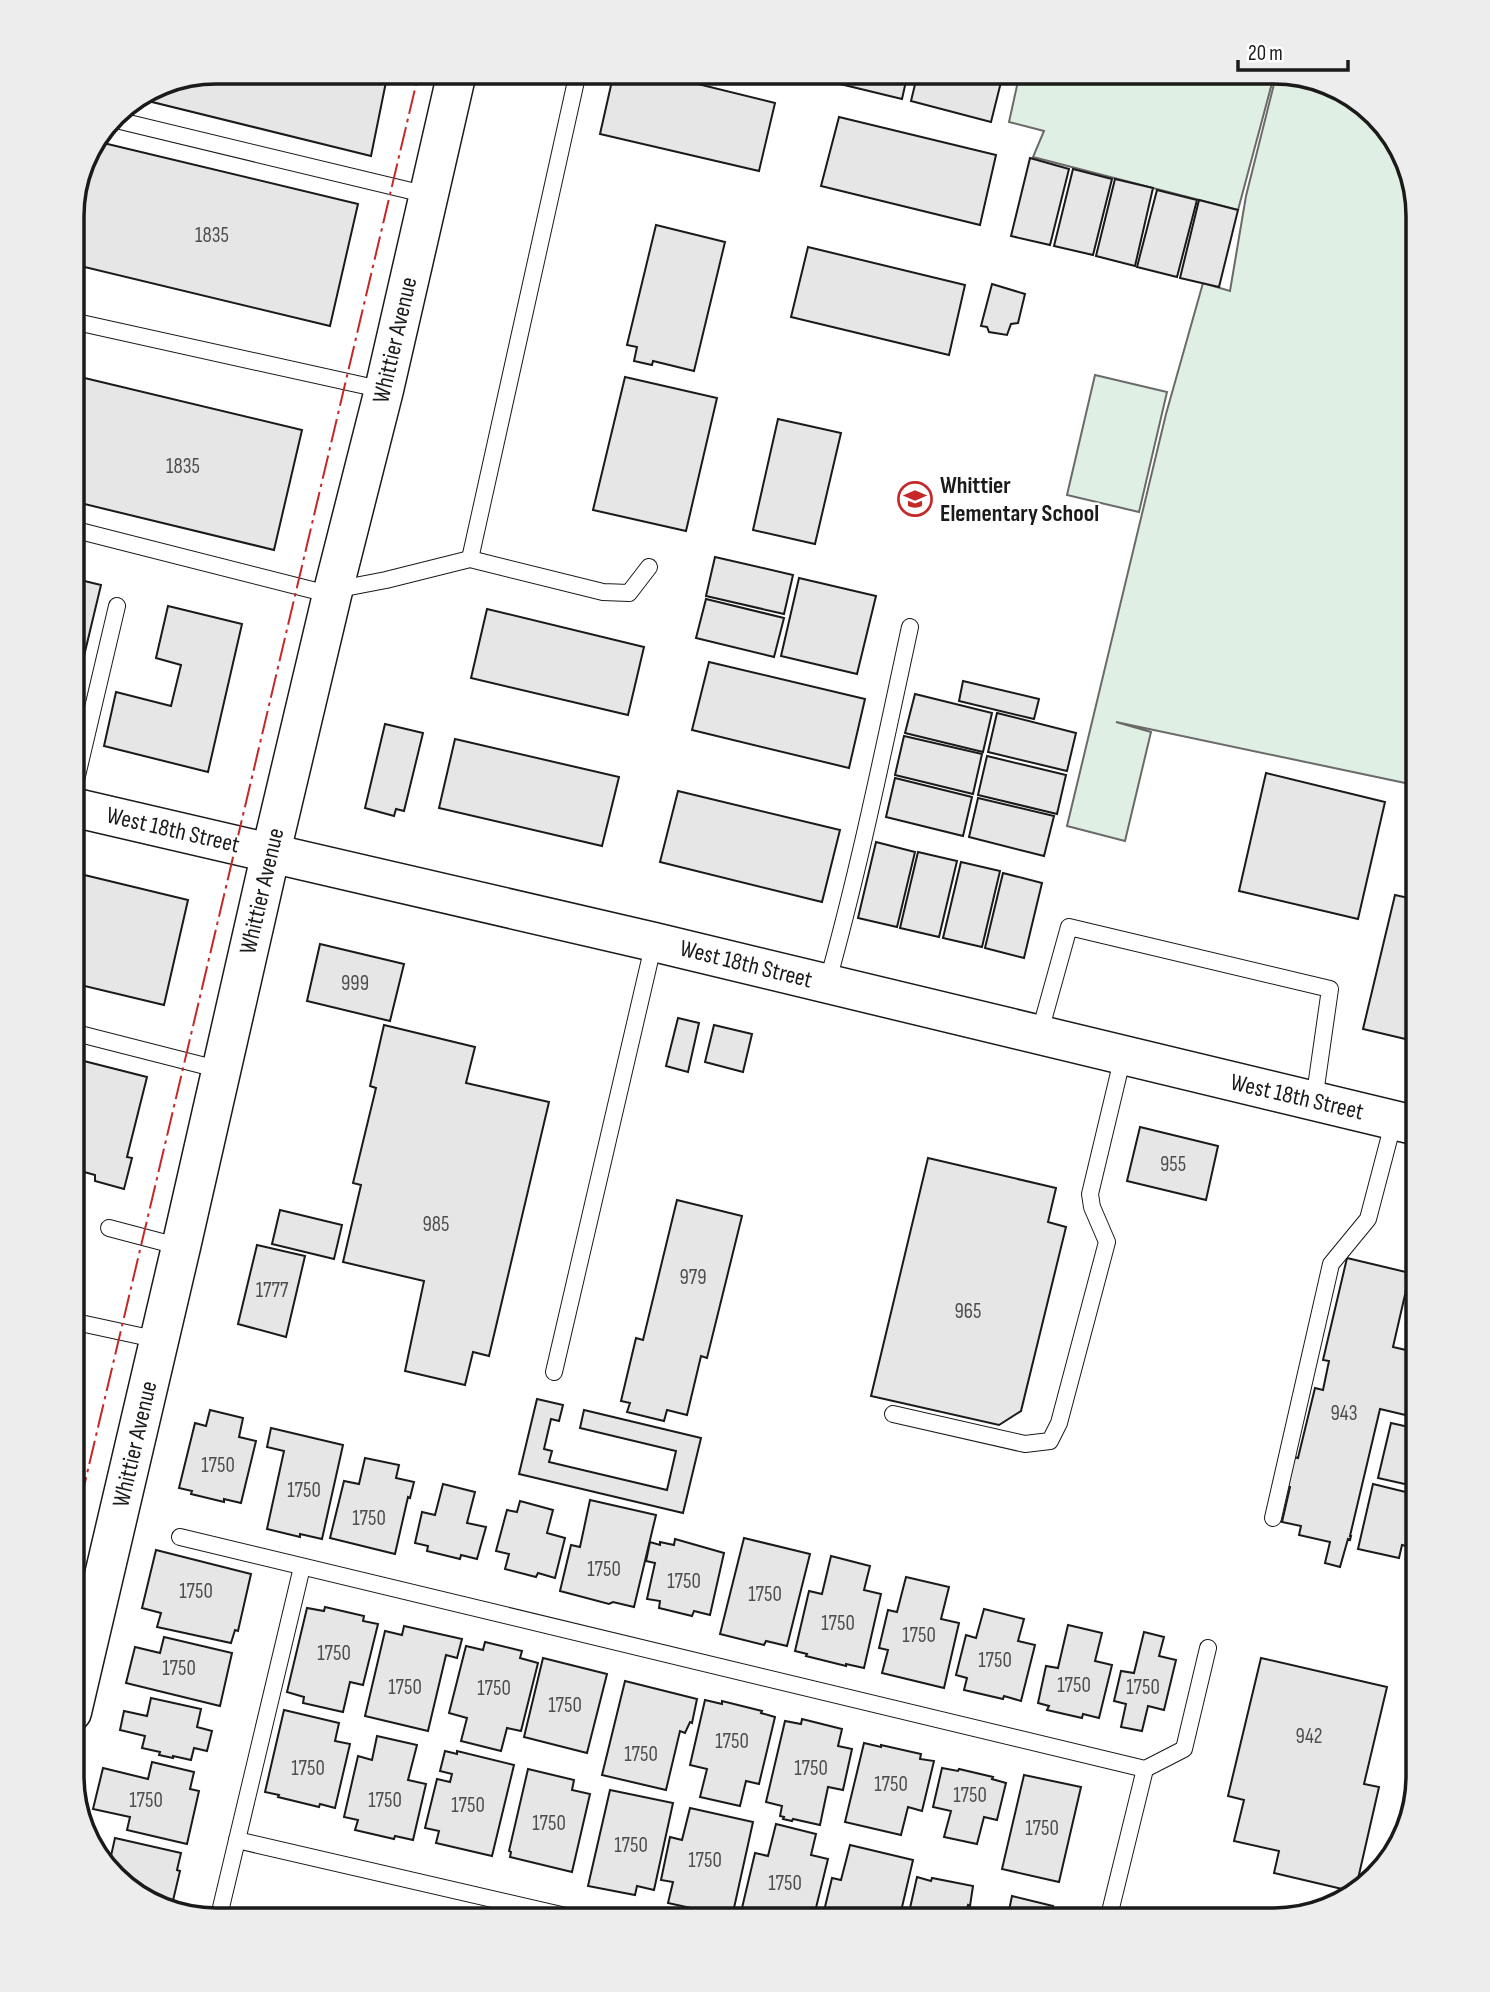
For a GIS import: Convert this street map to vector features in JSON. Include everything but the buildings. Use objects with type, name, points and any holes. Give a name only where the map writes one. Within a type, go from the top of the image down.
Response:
[{"type":"street","name":"Whittier Avenue","points":[[84,1661],[271,852],[384,390],[454,84]]},
{"type":"street","name":"West 18th Street","points":[[84,810],[654,942],[1406,1123]]},
{"type":"lane","points":[[470,559],[575,84]]},
{"type":"lane","points":[[124,122],[428,195]]},
{"type":"lane","points":[[84,324],[384,390]]},
{"type":"lane","points":[[84,532],[333,592],[470,559],[603,592],[629,593],[649,567]]},
{"type":"lane","points":[[84,746],[117,606]]},
{"type":"lane","points":[[827,984],[872,806],[910,627]]},
{"type":"lane","points":[[1039,1035],[1069,927],[1330,989],[1314,1101]]},
{"type":"lane","points":[[554,1372],[654,942]]},
{"type":"lane","points":[[84,1035],[221,1070]]},
{"type":"lane","points":[[893,1415],[1025,1444],[1049,1441],[1059,1423],[1107,1242],[1092,1208],[1090,1194],[1123,1056]]},
{"type":"lane","points":[[1273,1518],[1331,1264],[1368,1219],[1406,1123]]},
{"type":"lane","points":[[109,1228],[181,1247]]},
{"type":"lane","points":[[85,1324],[159,1340]]},
{"type":"lane","points":[[180,1537],[1145,1769],[1184,1749],[1208,1648]]},
{"type":"lane","points":[[221,1908],[302,1567]]},
{"type":"lane","points":[[1111,1908],[1145,1769]]},
{"type":"lane","points":[[237,1840],[531,1908]]},
{"type":"green space","points":[[1017,84],[1272,84],[1238,210],[1033,157],[1044,131],[1009,122]]},
{"type":"green space","points":[[1274,84],[1316,91],[1347,106],[1373,129],[1384,143],[1401,182],[1406,216],[1406,783],[1116,722],[1151,732],[1125,841],[1067,826],[1166,414],[1203,283],[1230,291],[1246,196]]},
{"type":"green space","points":[[1095,375],[1167,392],[1139,512],[1067,495]]},
{"type":"power","points":[[84,1486],[416,84]]},
{"type":"place","name":"Whittier Elementary School","points":[[915,499]]}]
